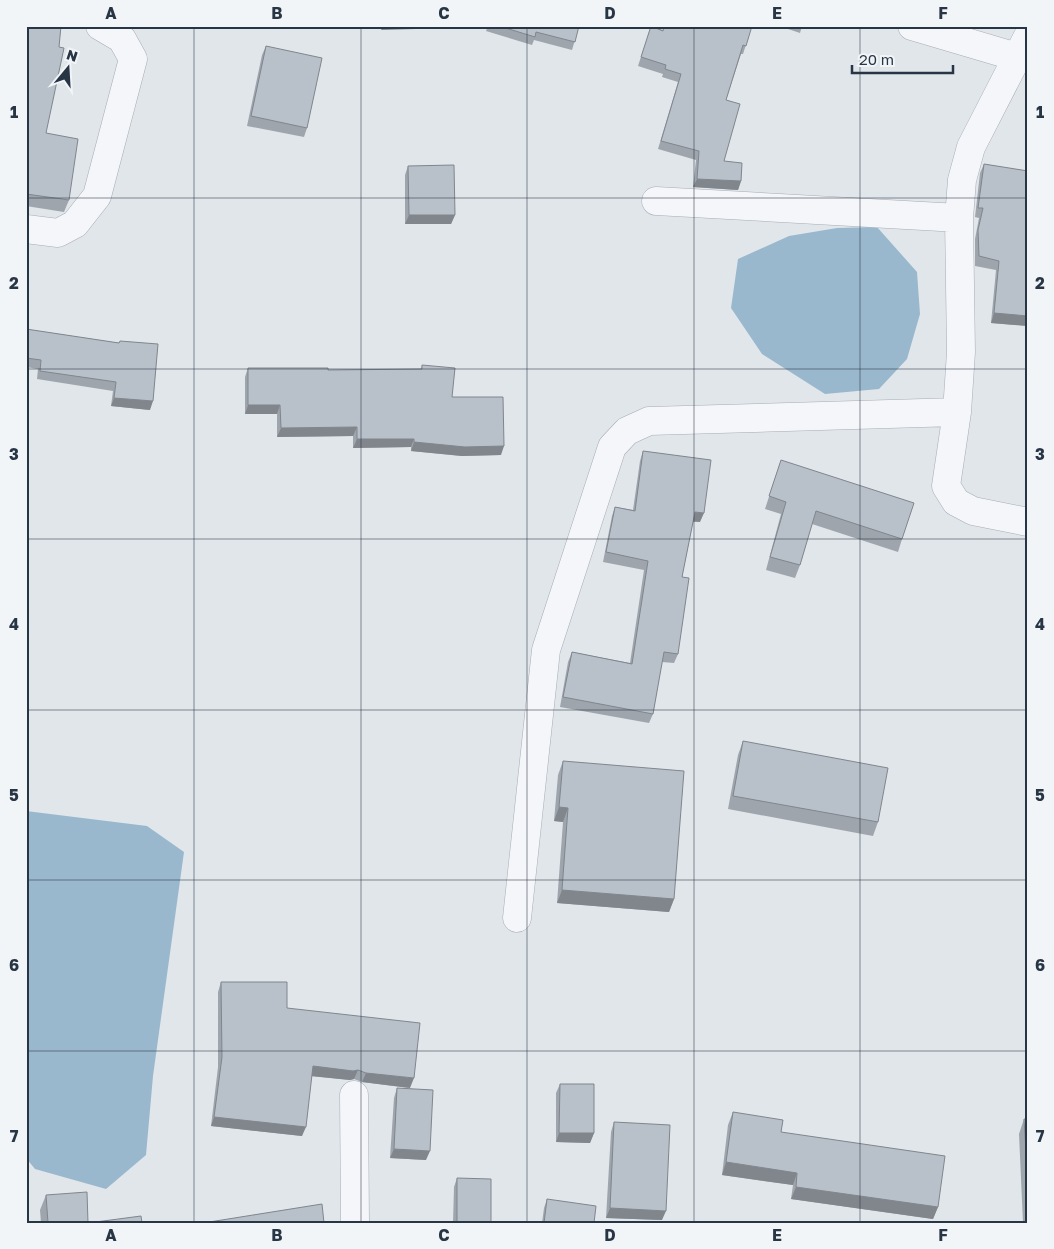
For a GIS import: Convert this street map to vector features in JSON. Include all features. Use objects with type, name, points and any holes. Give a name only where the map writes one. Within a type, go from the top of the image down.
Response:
[{"type":"street","points":[[26,230],[58,233],[75,224],[97,196],[133,59],[122,39],[100,26]]},
{"type":"street","points":[[912,26],[1022,47],[971,147],[962,180],[959,218],[961,352],[957,412],[946,486],[956,502],[973,512],[1028,522]]},
{"type":"street","points":[[656,201],[959,218]]},
{"type":"street","points":[[516,918],[546,650],[612,447],[627,431],[649,421],[957,412]]},
{"type":"street","points":[[354,1095],[355,1223]]},
{"type":"water","points":[[877,227],[917,272],[920,314],[907,359],[879,389],[825,394],[762,354],[731,308],[738,259],[789,236],[837,228]]},
{"type":"water","points":[[26,811],[147,826],[184,852],[153,1076],[146,1155],[106,1189],[35,1169],[26,1158]]},
{"type":"building","points":[[26,26],[61,26],[59,47],[64,48],[46,133],[78,139],[69,200],[26,194]]},
{"type":"building","points":[[499,26],[579,26],[575,42],[536,32],[535,37]]},
{"type":"building","points":[[651,26],[663,31],[664,26],[752,26],[746,46],[743,45],[726,100],[740,104],[724,161],[742,163],[741,181],[697,179],[699,151],[661,141],[681,74],[665,69],[666,65],[641,57]]},
{"type":"building","points":[[266,46],[322,58],[307,128],[251,116]]},
{"type":"building","points":[[984,164],[1028,171],[1028,316],[994,313],[999,261],[979,256],[978,230],[983,208],[978,208]]},
{"type":"building","points":[[454,165],[455,215],[409,215],[408,166]]},
{"type":"building","points":[[26,329],[119,343],[120,341],[158,344],[153,401],[114,398],[116,382],[40,371],[41,360],[26,358]]},
{"type":"building","points":[[422,365],[455,368],[452,397],[503,397],[504,446],[465,447],[414,442],[414,439],[357,439],[357,427],[281,428],[280,405],[248,405],[248,368],[328,368],[328,370],[422,369]]},
{"type":"building","points":[[643,451],[711,460],[704,513],[695,512],[682,577],[689,578],[678,654],[664,652],[653,714],[563,697],[572,652],[632,664],[648,561],[606,552],[615,507],[635,511]]},
{"type":"building","points":[[781,460],[914,503],[902,539],[816,511],[800,565],[770,557],[786,502],[769,496]]},
{"type":"building","points":[[743,741],[888,768],[878,822],[733,796]]},
{"type":"building","points":[[563,761],[684,771],[674,899],[562,890],[568,808],[559,807]]},
{"type":"building","points":[[221,982],[287,982],[287,1008],[420,1023],[414,1078],[313,1066],[306,1127],[214,1117],[222,1057]]},
{"type":"building","points":[[560,1084],[594,1084],[594,1133],[559,1133]]},
{"type":"building","points":[[397,1088],[433,1090],[430,1151],[394,1149]]},
{"type":"building","points":[[733,1112],[783,1120],[781,1132],[945,1156],[938,1207],[796,1187],[797,1173],[726,1162]]},
{"type":"building","points":[[1024,1119],[1028,1119],[1028,1184]]},
{"type":"building","points":[[614,1122],[670,1125],[666,1211],[610,1208]]},
{"type":"building","points":[[457,1178],[491,1179],[491,1223],[457,1223]]},
{"type":"building","points":[[87,1192],[88,1223],[48,1223],[46,1195]]},
{"type":"building","points":[[547,1199],[596,1206],[594,1223],[544,1223]]},
{"type":"building","points":[[322,1204],[324,1223],[203,1223]]},
{"type":"building","points":[[141,1216],[142,1223],[88,1223]]}]
